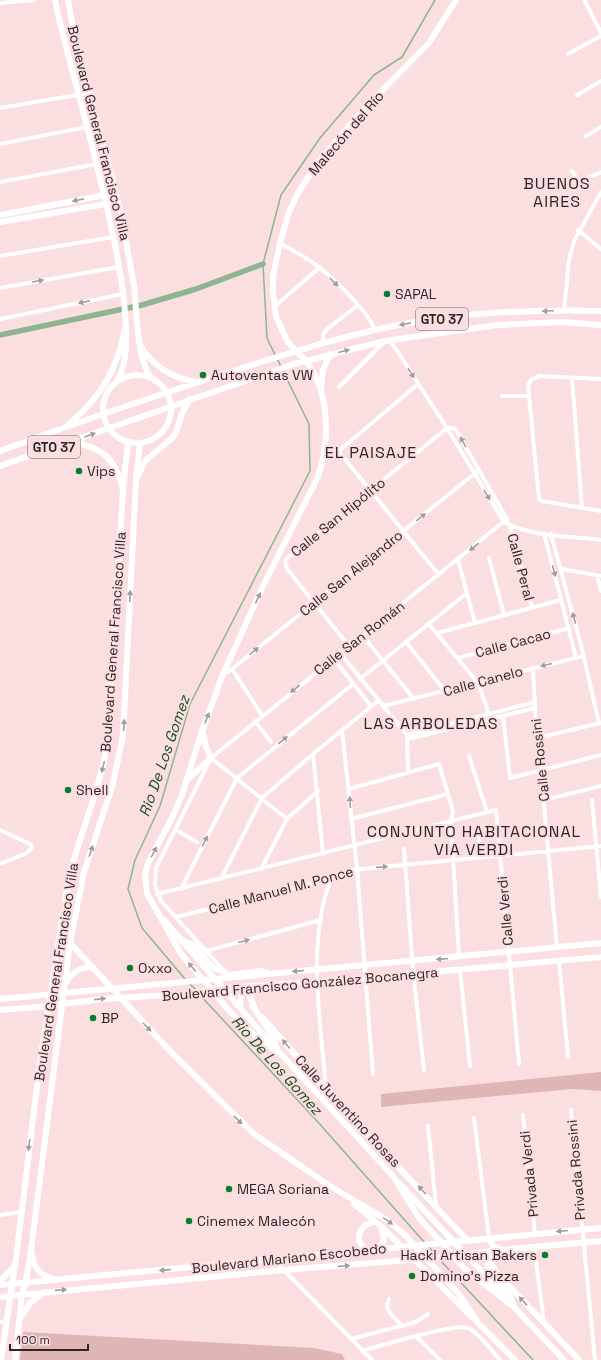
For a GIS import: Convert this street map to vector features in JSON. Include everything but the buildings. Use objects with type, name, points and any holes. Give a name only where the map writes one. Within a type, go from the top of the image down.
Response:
[{"type":"main road","name":"Boulevard General Francisco Villa","points":[[56,0],[63,39],[105,195],[114,236],[123,297],[126,357],[117,381],[105,396],[103,414]]},
{"type":"main road","name":"Boulevard General Francisco Villa","points":[[68,0],[88,94],[118,202],[135,297],[141,347],[150,377],[155,381]]},
{"type":"main road","name":"Malecón del Río","points":[[306,360],[295,350],[283,333],[274,307],[273,276],[280,243],[289,212],[298,193],[319,160],[364,109],[422,52],[456,0]]},
{"type":"main road","points":[[0,215],[116,193]]},
{"type":"main road","points":[[0,222],[118,202]]},
{"type":"main road","name":"GTO 37","points":[[0,450],[166,392],[295,350],[374,331],[415,322],[480,315],[564,310],[601,311]]},
{"type":"main road","name":"GTO 37","points":[[0,466],[263,374],[330,354],[388,341],[470,329],[530,323],[562,322],[601,325]]},
{"type":"main road","points":[[63,428],[84,411],[102,389],[116,364],[125,327]]},
{"type":"main road","points":[[141,347],[153,362],[162,369],[180,378],[196,382]]},
{"type":"main road","points":[[321,393],[322,375],[330,354]]},
{"type":"main road","points":[[280,1053],[246,1028],[181,954],[147,894],[145,875],[148,863],[172,818],[188,779],[202,731],[223,674],[263,586],[318,477],[324,454],[326,435],[325,416],[321,393],[306,360]]},
{"type":"main road","points":[[103,414],[108,428],[114,436],[128,442],[140,443],[152,440],[162,432],[170,418],[171,406],[166,392],[155,381],[139,375],[117,381]]},
{"type":"main road","points":[[136,480],[145,461],[176,433],[190,399]]},
{"type":"main road","points":[[71,442],[94,447],[106,454],[116,468],[123,489]]},
{"type":"main road","name":"Boulevard General Francisco Villa","points":[[0,1360],[3,1321],[14,1267],[40,1062],[50,1006],[66,896],[72,866],[101,773],[107,744],[123,489],[128,442]]},
{"type":"main road","name":"Boulevard General Francisco Villa","points":[[15,1360],[22,1294],[26,1282],[31,1250],[70,943],[84,872],[113,784],[123,735],[136,480],[140,443]]},
{"type":"main road","points":[[188,779],[211,758],[204,742],[202,731]]},
{"type":"main road","points":[[66,896],[65,932],[70,943],[113,988],[142,1022],[241,1123],[268,1145],[330,1186],[387,1220],[404,1234],[460,1294],[478,1323]]},
{"type":"main road","points":[[154,908],[214,978],[221,989],[240,1006],[280,1053],[564,1360]]},
{"type":"main road","points":[[181,941],[193,945],[217,971],[225,972]]},
{"type":"main road","name":"Boulevard Francisco González Bocanegra","points":[[0,999],[63,994],[207,978],[412,962],[601,943]]},
{"type":"main road","name":"Boulevard Francisco González Bocanegra","points":[[0,1010],[122,998],[184,994],[221,989],[366,978],[601,957]]},
{"type":"main road","points":[[64,985],[75,971],[83,967],[93,967]]},
{"type":"main road","points":[[268,985],[251,993],[250,997],[252,1006],[273,1037],[280,1053]]},
{"type":"main road","points":[[240,1006],[241,995],[247,987]]},
{"type":"main road","name":"Calle Juventino Rosas","points":[[252,1006],[326,1090],[467,1240]]},
{"type":"main road","points":[[38,1007],[47,1019]]},
{"type":"main road","points":[[393,1176],[418,1218],[465,1269],[513,1306]]},
{"type":"main road","points":[[330,1186],[403,1246],[422,1269],[515,1360]]},
{"type":"main road","points":[[365,1250],[359,1241],[359,1234],[364,1226],[374,1221]]},
{"type":"main road","points":[[374,1250],[384,1241],[382,1228]]},
{"type":"main road","name":"Boulevard Mariano Escobedo","points":[[0,1285],[601,1228]]},
{"type":"main road","points":[[520,1235],[522,1248]]},
{"type":"main road","points":[[489,1238],[492,1246],[502,1250]]},
{"type":"main road","name":"Boulevard Mariano Escobedo","points":[[0,1297],[47,1291],[284,1270],[489,1254],[502,1250],[601,1241]]},
{"type":"main road","points":[[31,1250],[34,1264],[38,1271],[48,1278],[57,1280]]},
{"type":"main road","points":[[489,1254],[487,1262],[488,1269],[509,1294],[513,1306]]},
{"type":"main road","points":[[489,1254],[491,1264],[497,1273],[579,1360]]},
{"type":"main road","points":[[396,1262],[422,1269]]},
{"type":"main road","points":[[235,1275],[240,1269],[241,1263]]},
{"type":"main road","points":[[0,1281],[14,1267]]},
{"type":"main road","points":[[20,1318],[30,1303],[47,1291]]},
{"type":"street","points":[[0,3],[34,0]]},
{"type":"street","points":[[568,54],[601,34],[585,1]]},
{"type":"street","points":[[577,95],[600,83]]},
{"type":"street","points":[[0,108],[88,94]]},
{"type":"street","points":[[0,144],[87,127]]},
{"type":"street","points":[[586,136],[601,127]]},
{"type":"street","points":[[0,182],[97,164]]},
{"type":"street","points":[[572,171],[580,182],[601,172]]},
{"type":"street","points":[[564,310],[571,250],[578,230],[601,192]]},
{"type":"street","points":[[578,230],[601,249]]},
{"type":"street","points":[[0,256],[114,236]]},
{"type":"street","points":[[280,243],[320,267],[358,305],[370,320],[374,331]]},
{"type":"street","points":[[0,288],[118,267]]},
{"type":"street","points":[[274,307],[320,267]]},
{"type":"street","points":[[0,319],[123,297]]},
{"type":"street","points":[[323,343],[323,335],[326,330],[358,305]]},
{"type":"street","points":[[339,387],[388,341],[447,428],[474,474],[506,520]]},
{"type":"street","points":[[601,379],[539,376],[534,378],[528,385],[539,499],[542,501],[601,511]]},
{"type":"street","points":[[572,378],[582,508]]},
{"type":"street","points":[[418,384],[340,450],[340,453],[438,575]]},
{"type":"street","points":[[502,396],[529,396]]},
{"type":"street","points":[[447,428],[453,428],[456,430],[509,525],[544,533],[601,540]]},
{"type":"street","name":"Calle San Hipólito","points":[[314,603],[287,568],[285,560],[447,428]]},
{"type":"street","name":"Calle San Alejandro","points":[[223,674],[232,669],[479,470]]},
{"type":"street","name":"Calle San Román","points":[[211,758],[262,715],[458,560],[506,520]]},
{"type":"street","name":"Calle Peral","points":[[509,525],[532,607]]},
{"type":"street","points":[[544,533],[576,658]]},
{"type":"street","points":[[538,738],[600,723],[551,534]]},
{"type":"street","points":[[489,558],[504,615]]},
{"type":"street","points":[[458,560],[475,623]]},
{"type":"street","points":[[561,569],[599,575],[601,591]]},
{"type":"street","points":[[360,679],[467,592]]},
{"type":"street","points":[[437,633],[561,600]]},
{"type":"street","points":[[314,603],[349,646]]},
{"type":"street","points":[[429,624],[478,683],[489,714]]},
{"type":"street","name":"Calle Cacao","points":[[458,658],[569,628]]},
{"type":"street","points":[[362,635],[414,699]]},
{"type":"street","points":[[406,642],[445,691]]},
{"type":"street","points":[[340,653],[408,737],[408,772]]},
{"type":"street","name":"Calle Canelo","points":[[383,706],[583,656]]},
{"type":"street","points":[[333,658],[371,706]]},
{"type":"street","name":"Calle Rossini","points":[[533,668],[535,708],[557,947]]},
{"type":"street","points":[[232,669],[262,715]]},
{"type":"street","points":[[182,889],[238,778],[353,684]]},
{"type":"street","points":[[221,879],[262,798],[378,701]]},
{"type":"street","points":[[408,737],[535,702]]},
{"type":"street","points":[[408,737],[535,708]]},
{"type":"street","points":[[503,716],[510,778],[601,754]]},
{"type":"street","points":[[255,721],[271,742]]},
{"type":"street","points":[[342,730],[355,846],[373,1074]]},
{"type":"street","points":[[313,754],[324,854]]},
{"type":"street","points":[[157,894],[451,823],[487,812],[469,756]]},
{"type":"street","points":[[225,972],[157,894],[154,877],[156,868],[211,758],[287,818]]},
{"type":"street","points":[[349,789],[440,764],[453,811],[451,823],[459,957]]},
{"type":"street","points":[[544,800],[601,786]]},
{"type":"street","points":[[261,869],[287,818],[318,791]]},
{"type":"street","points":[[351,819],[448,794]]},
{"type":"street","points":[[592,800],[599,846],[601,897]]},
{"type":"street","name":"Calle Verdi","points":[[487,812],[496,810],[510,964]]},
{"type":"street","points":[[0,830],[30,844],[32,847],[27,853],[0,864]]},
{"type":"street","points":[[176,830],[197,842]]},
{"type":"street","points":[[479,831],[480,858]]},
{"type":"street","name":"Calle Manuel M. Ponce","points":[[176,917],[331,878],[345,871],[599,846]]},
{"type":"street","points":[[404,849],[413,974],[424,1070]]},
{"type":"street","points":[[326,1090],[316,969],[321,920],[331,878]]},
{"type":"street","points":[[206,950],[321,920]]},
{"type":"street","points":[[558,960],[568,1057]]},
{"type":"street","points":[[510,964],[519,1064]]},
{"type":"street","name":"Boulevard Francisco González Bocanegra","points":[[225,972],[229,974],[261,970],[270,973]]},
{"type":"street","points":[[460,970],[470,1066]]},
{"type":"street","name":"Privada Rossini","points":[[570,1110],[582,1230]]},
{"type":"street","name":"Privada Verdi","points":[[523,1115],[535,1234]]},
{"type":"street","points":[[474,1118],[489,1238]]},
{"type":"street","points":[[428,1126],[436,1206]]},
{"type":"street","points":[[0,1215],[21,1212]]},
{"type":"street","points":[[582,1230],[596,1360]]},
{"type":"street","points":[[534,1247],[544,1323]]},
{"type":"street","points":[[274,1260],[372,1360]]},
{"type":"street","points":[[389,1299],[386,1305],[387,1309],[402,1326]]},
{"type":"street","points":[[351,1339],[419,1321],[428,1314]]},
{"type":"street","points":[[362,1351],[416,1336],[460,1327],[469,1328],[500,1360]]},
{"type":"street","points":[[416,1336],[440,1360]]},
{"type":"shaded area","points":[[601,1072],[601,1091],[572,1089],[381,1107],[381,1094]]},
{"type":"shaded area","points":[[23,1332],[314,1348],[342,1354],[345,1360],[20,1360]]},
{"type":"waterway","name":"Rio De Los Gomez","points":[[275,355],[267,338],[263,264],[281,195],[320,138],[374,75],[402,57],[435,0]]},
{"type":"waterway","points":[[0,335],[142,305],[196,289],[263,264]]},
{"type":"waterway","name":"Rio De Los Gomez","points":[[277,358],[281,367]]},
{"type":"waterway","name":"Rio De Los Gomez","points":[[185,979],[142,928],[128,889],[135,860],[160,806],[190,704],[310,471],[309,424],[283,371]]},
{"type":"waterway","name":"Rio De Los Gomez","points":[[189,983],[195,989]]},
{"type":"waterway","name":"Rio De Los Gomez","points":[[199,994],[317,1121],[425,1243]]},
{"type":"waterway","name":"Rio De Los Gomez","points":[[429,1247],[437,1256]]},
{"type":"waterway","name":"Rio De Los Gomez","points":[[439,1259],[533,1360]]},
{"type":"place","name":"SAPAL","points":[[387,294]]},
{"type":"place","name":"Autoventas VW","points":[[203,375]]},
{"type":"place","name":"Vips","points":[[79,471]]},
{"type":"place","name":"Shell","points":[[68,790]]},
{"type":"place","name":"Oxxo","points":[[130,968]]},
{"type":"place","name":"BP","points":[[93,1018]]},
{"type":"place","name":"MEGA Soriana","points":[[229,1189]]},
{"type":"place","name":"Cinemex Malecón","points":[[189,1221]]},
{"type":"place","name":"Hackl Artisan Bakers","points":[[545,1255]]},
{"type":"place","name":"Domino's Pizza","points":[[412,1276]]},
{"type":"district","name":"BUENOS AIRES","points":[[557,192]]},
{"type":"district","name":"EL PAISAJE","points":[[371,452]]},
{"type":"district","name":"LAS ARBOLEDAS","points":[[431,723]]},
{"type":"district","name":"CONJUNTO HABITACIONAL VIA VERDI","points":[[474,840]]}]
